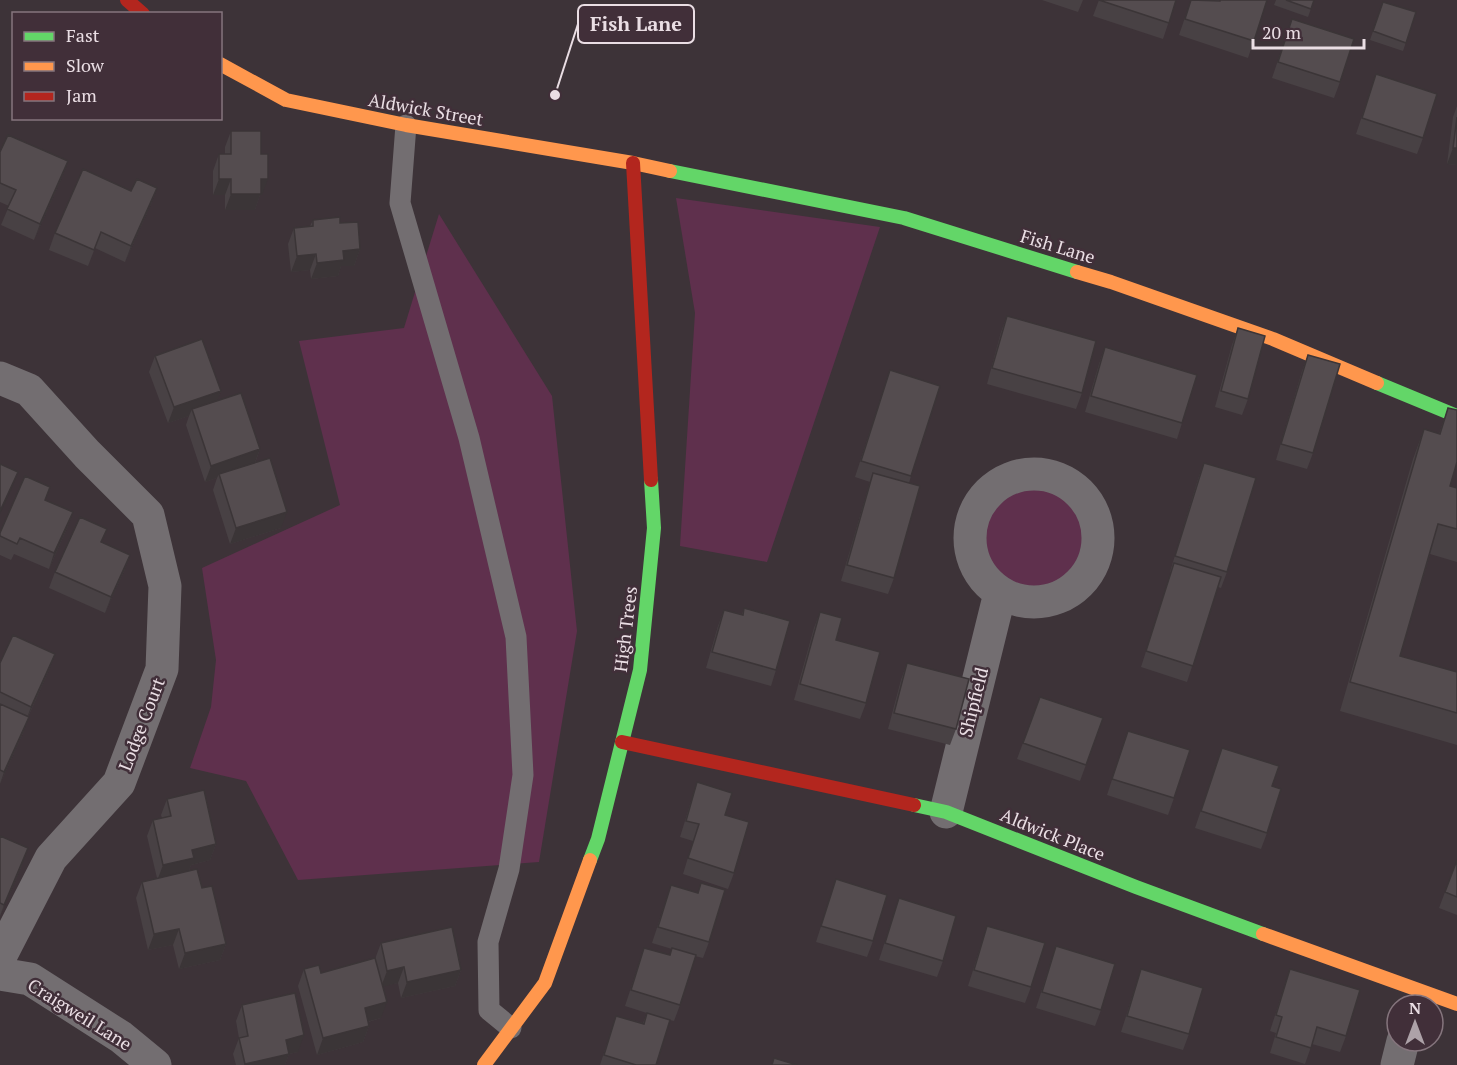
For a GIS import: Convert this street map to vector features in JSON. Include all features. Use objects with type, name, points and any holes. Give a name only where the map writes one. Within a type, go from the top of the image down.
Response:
[{"type":"street","points":[[128,0],[141,12]]},
{"type":"street","name":"Aldwick Street","points":[[222,65],[286,100],[406,125],[633,162]]},
{"type":"street","name":"Fish Lane","points":[[633,162],[904,218],[1111,282],[1273,339],[1457,416]]},
{"type":"street","name":"High Trees","points":[[484,1065],[545,983],[598,839],[640,670],[654,528],[633,162]]},
{"type":"street","name":"Lodge Court","points":[[0,378],[29,390],[87,454],[148,515],[165,586],[162,669],[119,783],[51,858],[0,957]]},
{"type":"street","name":"Shipfield","points":[[946,812],[1000,592]]},
{"type":"street","name":"Aldwick Place","points":[[622,742],[946,812],[1401,993]]},
{"type":"street","name":"Craigweil Lane","points":[[0,974],[30,979],[121,1037],[155,1065]]},
{"type":"lane","points":[[406,125],[400,203],[469,438],[516,637],[523,775],[509,869],[488,942],[489,1010],[511,1028]]},
{"type":"shaded area","points":[[676,198],[880,227],[767,562],[680,546],[695,313]]},
{"type":"shaded area","points":[[439,214],[552,396],[577,631],[539,862],[298,880],[246,781],[190,768],[211,707],[216,660],[202,568],[340,505],[299,341],[404,328]]},
{"type":"shaded area","points":[[1034,483],[1055,487],[1072,499],[1084,516],[1088,537],[1084,558],[1072,575],[1055,587],[1034,591],[1013,587],[996,575],[984,558],[980,537],[984,516],[996,499],[1013,487]]},
{"type":"building","points":[[1099,0],[1176,0],[1169,23]]},
{"type":"building","points":[[1191,0],[1267,0],[1254,41],[1185,19]]},
{"type":"building","points":[[1286,0],[1314,0],[1311,9]]},
{"type":"building","points":[[1383,2],[1416,12],[1406,43],[1373,31]]},
{"type":"building","points":[[1292,19],[1354,39],[1340,82],[1278,62]]},
{"type":"building","points":[[1376,74],[1437,94],[1423,138],[1362,118]]},
{"type":"building","points":[[1457,117],[1457,148],[1453,148]]},
{"type":"building","points":[[231,131],[261,131],[261,154],[268,154],[268,179],[261,179],[261,194],[231,194],[231,179],[219,179],[219,154],[231,154]]},
{"type":"building","points":[[8,135],[68,161],[40,224],[7,209],[16,190],[0,183],[0,152]]},
{"type":"building","points":[[83,169],[131,191],[137,179],[157,188],[131,246],[101,232],[94,250],[55,233]]},
{"type":"building","points":[[340,217],[340,223],[358,222],[360,249],[343,251],[344,260],[317,263],[316,254],[297,256],[294,228],[313,226],[313,220]]},
{"type":"building","points":[[1007,316],[1096,341],[1082,393],[992,368]]},
{"type":"building","points":[[1238,328],[1265,336],[1248,399],[1221,391]]},
{"type":"building","points":[[202,339],[221,391],[174,407],[155,356]]},
{"type":"building","points":[[1105,347],[1197,375],[1182,423],[1091,396]]},
{"type":"building","points":[[1308,355],[1340,364],[1313,453],[1281,444]]},
{"type":"building","points":[[890,370],[940,386],[911,476],[861,461]]},
{"type":"building","points":[[241,393],[260,449],[211,466],[192,409]]},
{"type":"building","points":[[1448,408],[1457,410],[1457,462],[1450,486],[1457,488],[1457,529],[1438,524],[1400,656],[1457,672],[1457,713],[1350,682],[1424,429],[1440,434]]},
{"type":"building","points":[[270,458],[287,512],[236,528],[219,474]]},
{"type":"building","points":[[1204,463],[1256,478],[1227,572],[1175,556]]},
{"type":"building","points":[[0,464],[18,472],[0,511]]},
{"type":"building","points":[[873,473],[920,486],[894,578],[847,565]]},
{"type":"building","points":[[25,476],[50,487],[45,500],[73,512],[54,553],[20,538],[17,544],[0,536]]},
{"type":"building","points":[[80,517],[107,529],[101,542],[130,555],[111,597],[55,572]]},
{"type":"building","points":[[1174,563],[1221,577],[1193,666],[1146,651]]},
{"type":"building","points":[[744,608],[790,621],[776,670],[712,652],[724,610],[743,615]]},
{"type":"building","points":[[820,612],[842,618],[836,640],[880,652],[866,703],[800,684]]},
{"type":"building","points":[[13,635],[55,654],[31,707],[0,692],[0,663]]},
{"type":"building","points":[[907,663],[969,679],[956,729],[894,713]]},
{"type":"building","points":[[1040,697],[1103,718],[1086,765],[1023,743]]},
{"type":"building","points":[[0,704],[29,717],[4,772],[0,770]]},
{"type":"building","points":[[1128,731],[1190,750],[1174,798],[1112,779]]},
{"type":"building","points":[[1222,748],[1279,766],[1272,786],[1281,789],[1267,833],[1201,811]]},
{"type":"building","points":[[697,782],[732,793],[725,815],[749,822],[734,873],[688,858],[699,824],[686,821]]},
{"type":"building","points":[[204,790],[216,844],[192,850],[194,858],[163,865],[153,820],[171,816],[167,799]]},
{"type":"building","points":[[0,836],[28,848],[4,905],[0,903]]},
{"type":"building","points":[[1457,860],[1457,897],[1445,892]]},
{"type":"building","points":[[197,869],[202,888],[212,886],[226,944],[185,953],[179,929],[154,934],[142,882]]},
{"type":"building","points":[[836,879],[887,895],[873,941],[821,926]]},
{"type":"building","points":[[701,883],[725,890],[709,942],[658,927],[671,885],[698,893]]},
{"type":"building","points":[[899,898],[956,916],[943,961],[885,943]]},
{"type":"building","points":[[987,926],[1045,943],[1031,987],[974,970]]},
{"type":"building","points":[[452,927],[461,970],[407,982],[404,967],[387,971],[381,943]]},
{"type":"building","points":[[1056,946],[1115,964],[1101,1010],[1042,992]]},
{"type":"building","points":[[644,948],[670,955],[672,948],[696,955],[680,1005],[631,990]]},
{"type":"building","points":[[375,958],[387,1002],[365,1008],[369,1026],[323,1038],[304,969],[319,965],[321,973]]},
{"type":"building","points":[[1141,969],[1203,988],[1189,1034],[1127,1016]]},
{"type":"building","points":[[1290,969],[1360,990],[1346,1036],[1317,1027],[1311,1048],[1276,1037],[1282,1017],[1276,1015]]},
{"type":"building","points":[[295,993],[304,1035],[286,1040],[289,1054],[245,1064],[239,1038],[248,1036],[242,1005]]},
{"type":"building","points":[[647,1013],[670,1020],[656,1065],[636,1065],[604,1055],[616,1016],[644,1024]]},
{"type":"building","points":[[774,1058],[797,1065],[772,1065]]},
{"type":"traffic: fast","points":[[670,171],[904,218],[1077,272]]},
{"type":"traffic: fast","points":[[1377,383],[1457,416]]},
{"type":"traffic: fast","points":[[590,860],[598,839],[640,670],[654,528],[651,480]]},
{"type":"traffic: fast","points":[[914,805],[946,812],[1263,934]]},
{"type":"traffic: slow","points":[[222,65],[286,100],[406,125],[670,171]]},
{"type":"traffic: slow","points":[[1077,272],[1273,339],[1377,383]]},
{"type":"traffic: slow","points":[[484,1065],[545,983],[590,860]]},
{"type":"traffic: slow","points":[[1263,934],[1457,1004]]},
{"type":"traffic: jam","points":[[127,0],[141,12]]},
{"type":"traffic: jam","points":[[633,163],[651,480]]},
{"type":"traffic: jam","points":[[622,742],[914,805]]},
{"type":"place","name":"Fish Lane","points":[[555,95]]}]
